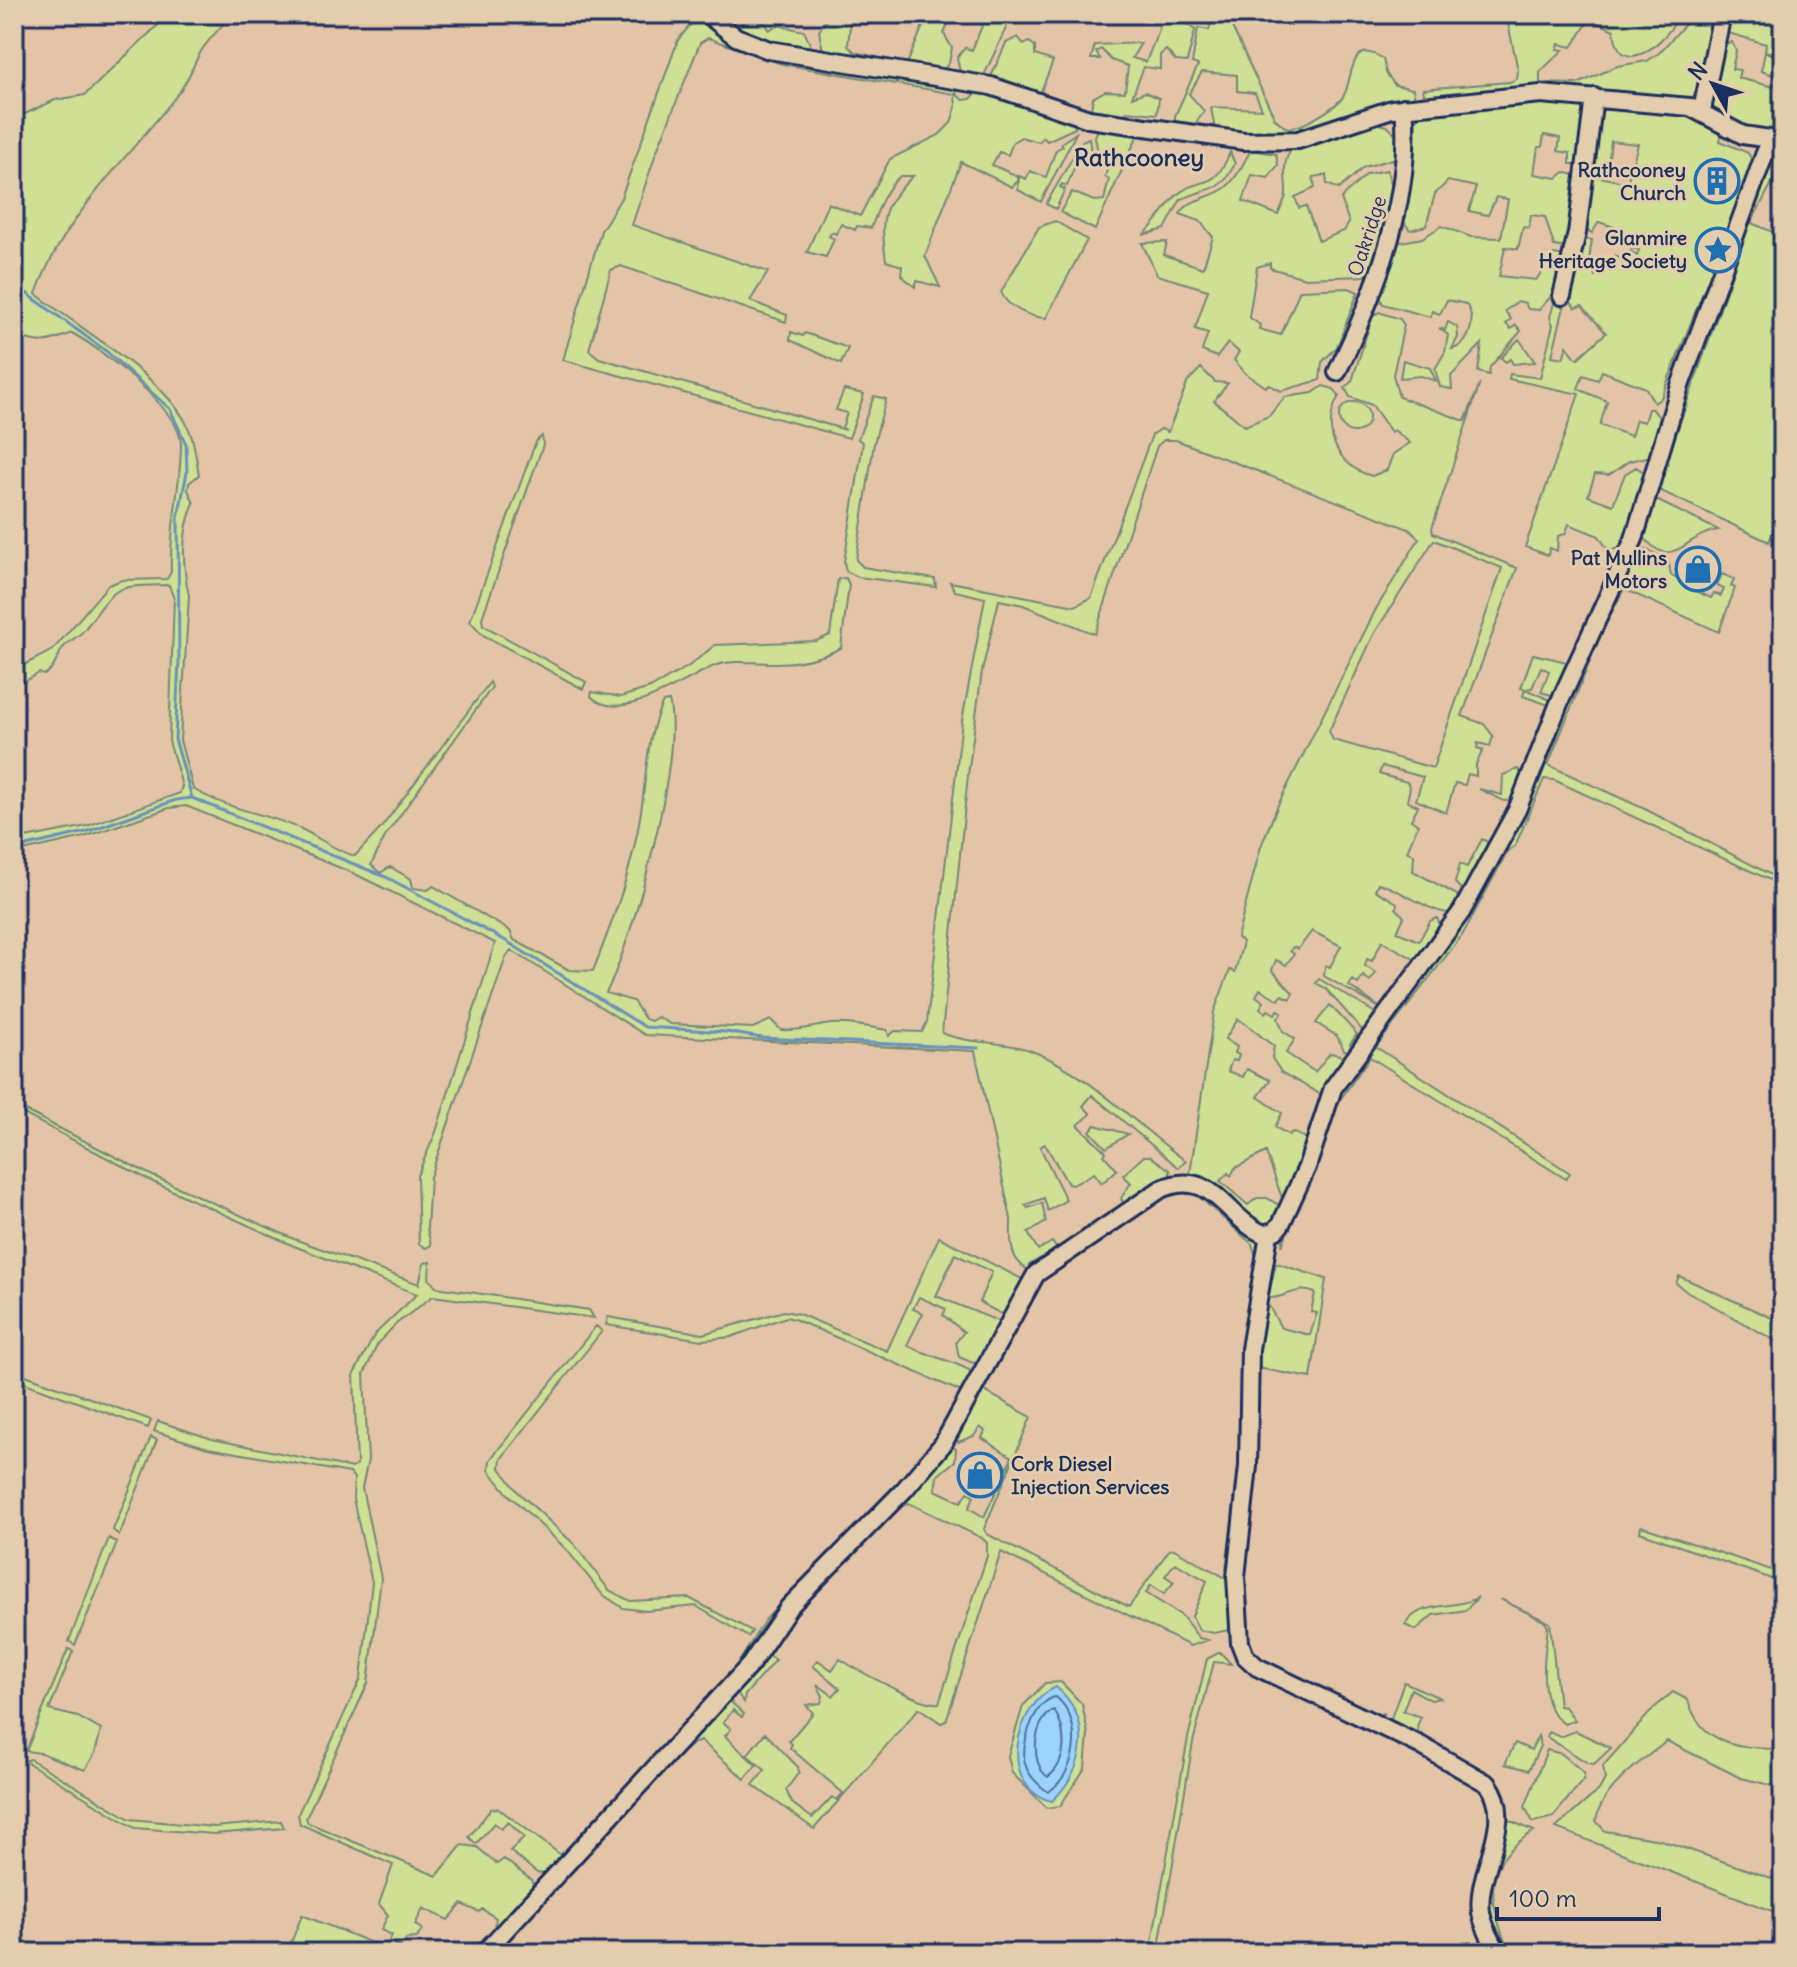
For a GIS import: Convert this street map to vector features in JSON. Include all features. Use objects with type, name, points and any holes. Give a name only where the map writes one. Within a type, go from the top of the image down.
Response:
[{"type":"street","points":[[707,14],[736,37],[769,50],[991,86],[1089,119],[1244,141],[1298,140],[1369,114],[1509,95],[1594,97],[1702,110],[1743,135],[1776,142],[1680,386],[1634,539],[1560,701],[1517,810],[1453,924],[1333,1088],[1301,1181],[1281,1224],[1269,1234],[1250,1349],[1248,1466],[1236,1577],[1242,1650],[1257,1667],[1420,1745],[1488,1784],[1494,1794],[1498,1814],[1481,1910],[1498,1953]]},
{"type":"street","points":[[1702,110],[1722,14]]},
{"type":"street","points":[[1562,296],[1577,233],[1594,97]]},
{"type":"street","name":"Oakridge","points":[[1337,372],[1376,275],[1400,201],[1407,149],[1404,107]]},
{"type":"street","points":[[484,1953],[750,1665],[789,1607],[936,1453],[959,1418],[1041,1269],[1161,1189],[1178,1182],[1197,1184],[1208,1190],[1256,1230],[1269,1234]]},
{"type":"green space","points":[[154,14],[213,14],[223,24],[202,49],[180,91],[81,212],[48,265],[36,294],[157,386],[173,403],[191,434],[199,475],[189,483],[188,490],[194,503],[184,549],[189,596],[180,740],[193,789],[299,828],[355,856],[381,828],[490,682],[492,687],[386,835],[371,865],[380,873],[390,867],[411,879],[413,888],[428,890],[433,886],[510,931],[514,940],[569,970],[593,971],[633,852],[653,728],[663,702],[669,701],[672,727],[663,804],[642,892],[606,993],[633,1001],[645,1019],[651,1021],[658,1017],[670,1024],[753,1028],[771,1020],[781,1030],[840,1024],[887,1030],[889,1036],[895,1031],[922,1032],[927,1022],[962,721],[985,598],[955,591],[950,582],[1075,606],[1091,598],[1152,435],[1161,429],[1168,432],[1188,381],[1201,368],[1215,382],[1228,383],[1214,401],[1245,426],[1269,416],[1285,397],[1313,393],[1323,386],[1334,389],[1339,396],[1331,421],[1335,445],[1349,464],[1372,476],[1387,470],[1393,454],[1410,443],[1394,430],[1391,432],[1372,405],[1350,397],[1345,388],[1352,381],[1372,317],[1379,312],[1400,319],[1404,325],[1393,375],[1399,397],[1465,421],[1480,383],[1432,528],[1433,533],[1517,568],[1462,716],[1484,724],[1493,736],[1490,746],[1478,743],[1477,748],[1483,750],[1476,764],[1476,776],[1468,774],[1465,785],[1455,783],[1446,813],[1416,800],[1423,777],[1382,766],[1379,774],[1407,782],[1410,788],[1407,801],[1418,806],[1411,820],[1418,825],[1407,851],[1414,855],[1413,871],[1457,895],[1459,906],[1454,913],[1445,913],[1378,883],[1375,890],[1397,903],[1396,908],[1404,917],[1397,932],[1419,941],[1430,921],[1437,918],[1442,931],[1421,963],[1382,941],[1372,961],[1367,959],[1365,966],[1376,973],[1370,981],[1363,976],[1358,984],[1353,980],[1349,986],[1385,1011],[1324,976],[1325,965],[1330,967],[1341,946],[1312,931],[1298,949],[1293,947],[1290,951],[1294,954],[1286,965],[1276,960],[1272,970],[1293,993],[1290,999],[1282,995],[1279,1000],[1260,989],[1256,996],[1264,1002],[1260,1008],[1266,1013],[1268,1010],[1275,1014],[1278,1010],[1282,1012],[1278,1018],[1283,1031],[1295,1039],[1286,1053],[1315,1072],[1330,1053],[1340,1055],[1344,1063],[1320,1094],[1281,1072],[1272,1058],[1274,1046],[1238,1019],[1225,1039],[1237,1047],[1235,1053],[1239,1055],[1237,1061],[1232,1060],[1228,1071],[1243,1077],[1247,1069],[1270,1080],[1258,1097],[1282,1113],[1275,1127],[1289,1135],[1292,1132],[1310,1140],[1301,1149],[1305,1154],[1288,1196],[1282,1198],[1266,1152],[1235,1168],[1231,1176],[1228,1173],[1220,1181],[1248,1205],[1257,1198],[1267,1198],[1282,1207],[1277,1221],[1263,1228],[1209,1184],[1190,1174],[1214,1012],[1230,970],[1235,972],[1243,942],[1237,938],[1261,846],[1278,805],[1376,609],[1419,539],[1409,529],[1176,440],[1164,440],[1157,446],[1095,634],[1023,605],[999,600],[982,671],[968,775],[942,1033],[1010,1045],[1053,1061],[1093,1086],[1186,1161],[1179,1168],[1092,1095],[1083,1106],[1091,1114],[1078,1125],[1106,1152],[1104,1155],[1117,1170],[1102,1183],[1094,1173],[1073,1185],[1068,1184],[1045,1144],[1040,1147],[1066,1200],[1048,1211],[1044,1198],[1025,1205],[1028,1208],[1042,1203],[1046,1222],[1028,1233],[1038,1250],[1052,1242],[1057,1249],[1029,1265],[1028,1270],[1017,1260],[1012,1248],[1011,1219],[975,1051],[645,1035],[511,950],[430,1177],[427,1228],[431,1245],[426,1248],[419,1244],[417,1176],[436,1132],[495,943],[353,873],[186,806],[169,808],[84,837],[14,853],[14,841],[87,826],[180,793],[182,786],[169,741],[174,599],[169,585],[135,586],[117,591],[81,633],[63,648],[48,673],[39,673],[23,682],[14,678],[14,670],[53,650],[108,585],[122,580],[167,579],[171,572],[181,444],[168,414],[137,381],[72,333],[44,342],[17,335],[14,339],[14,119],[55,100],[85,95],[160,23]],"holes":[[[1434,540],[1502,568],[1433,768],[1333,740],[1329,731],[1374,634]]]},
{"type":"green space","points":[[699,14],[717,30],[958,87],[956,94],[963,100],[971,99],[980,88],[1075,122],[1075,128],[1047,141],[1043,137],[1039,142],[1021,137],[1013,142],[1008,155],[999,152],[992,165],[1017,176],[1019,180],[1012,187],[961,162],[925,256],[940,287],[917,281],[915,287],[901,275],[902,266],[886,261],[883,233],[889,205],[913,176],[900,176],[889,188],[871,228],[857,226],[855,230],[841,224],[836,234],[832,232],[829,236],[834,239],[826,257],[807,252],[828,203],[860,216],[890,159],[939,135],[951,123],[956,107],[955,94],[782,64],[708,38],[700,43],[656,153],[632,225],[768,272],[750,301],[787,315],[786,322],[621,266],[611,270],[589,350],[599,358],[846,430],[842,428],[847,413],[836,410],[844,390],[864,394],[849,438],[563,360],[601,231],[621,198],[678,40]]},
{"type":"green space","points":[[823,14],[851,14],[848,46],[855,52],[907,64],[928,14],[950,19],[944,34],[952,48],[949,63],[940,74],[823,51],[819,31],[827,19],[836,19]]},
{"type":"green space","points":[[987,14],[1012,14],[1006,21],[1006,28],[982,80],[961,77],[957,58],[965,48],[972,50]]},
{"type":"green space","points":[[1165,14],[1190,14],[1188,25],[1195,30],[1187,62],[1176,61],[1166,50],[1160,55],[1160,69],[1144,67],[1132,97],[1145,92],[1159,98],[1157,114],[1127,111],[1124,119],[1090,114],[1093,98],[1105,91],[1125,92],[1128,66],[1111,60],[1101,49],[1096,52],[1100,59],[1091,59],[1095,45],[1141,43],[1132,58],[1146,62]]},
{"type":"green space","points":[[1217,14],[1226,14],[1275,119],[1285,127],[1307,122],[1340,100],[1347,88],[1354,62],[1364,53],[1372,53],[1383,59],[1386,73],[1395,85],[1413,89],[1415,99],[1286,139],[1215,130],[1211,107],[1262,109],[1255,93],[1237,91],[1237,75],[1202,72],[1189,94],[1204,111],[1194,126],[1175,123],[1175,116],[1198,65],[1192,63],[1198,28],[1209,30],[1212,18],[1219,19]]},
{"type":"green space","points":[[1506,14],[1679,14],[1656,45],[1634,56],[1625,54],[1618,46],[1614,30],[1590,19],[1572,47],[1559,44],[1557,49],[1563,50],[1540,72],[1540,83],[1578,84],[1617,66],[1647,61],[1659,53],[1688,21],[1700,14],[1715,16],[1700,86],[1690,102],[1425,98],[1423,89],[1517,79],[1518,70]]},
{"type":"green space","points":[[1727,14],[1783,14],[1783,56],[1765,51],[1766,44],[1725,32]]},
{"type":"green space","points":[[750,16],[766,24],[769,30],[777,25],[804,31],[811,46],[805,53],[790,51],[736,29]]},
{"type":"green space","points":[[1018,37],[1024,45],[1029,42],[1035,46],[1035,55],[1053,61],[1040,94],[1080,108],[1070,109],[990,79],[1006,43]]},
{"type":"green space","points":[[1732,42],[1736,51],[1732,69],[1740,70],[1738,78],[1774,87],[1777,76],[1761,71],[1765,52],[1782,58],[1783,87],[1777,103],[1782,109],[1769,134],[1756,135],[1712,109],[1710,103],[1724,44]]},
{"type":"green space","points":[[1553,102],[1578,104],[1585,113],[1579,164],[1570,164],[1570,153],[1558,151],[1560,138],[1544,135],[1542,147],[1538,147],[1534,174],[1557,178],[1564,172],[1578,176],[1568,248],[1554,246],[1545,217],[1531,215],[1529,228],[1523,227],[1518,249],[1505,247],[1499,276],[1536,280],[1554,254],[1566,256],[1554,293],[1539,310],[1528,309],[1525,303],[1518,301],[1505,311],[1511,319],[1506,324],[1511,329],[1516,325],[1521,331],[1490,367],[1489,375],[1478,372],[1482,344],[1451,376],[1452,389],[1440,387],[1435,369],[1445,352],[1448,335],[1439,328],[1445,330],[1448,322],[1457,327],[1458,337],[1452,349],[1458,347],[1470,331],[1469,310],[1466,304],[1447,300],[1440,314],[1432,311],[1430,317],[1383,304],[1379,294],[1393,264],[1396,243],[1422,238],[1442,226],[1471,237],[1501,238],[1508,199],[1496,197],[1488,215],[1469,211],[1476,187],[1448,181],[1435,194],[1426,226],[1410,230],[1401,219],[1410,189],[1416,120],[1423,113]]},
{"type":"green space","points":[[1601,107],[1694,112],[1722,133],[1720,141],[1748,153],[1754,164],[1661,398],[1654,403],[1646,388],[1602,371],[1598,380],[1583,375],[1578,389],[1607,401],[1600,425],[1631,436],[1636,420],[1644,422],[1648,409],[1652,409],[1661,419],[1652,456],[1629,461],[1609,475],[1595,474],[1588,496],[1613,505],[1625,474],[1636,467],[1648,475],[1623,548],[1608,550],[1599,536],[1569,524],[1565,534],[1558,536],[1557,551],[1550,548],[1548,555],[1525,547],[1579,394],[1509,379],[1510,374],[1540,378],[1553,325],[1550,317],[1554,303],[1564,307],[1552,356],[1563,358],[1567,346],[1577,359],[1606,333],[1582,306],[1575,308],[1571,302],[1582,239],[1592,240],[1589,260],[1595,276],[1611,264],[1615,255],[1629,266],[1627,262],[1631,251],[1637,256],[1639,250],[1631,248],[1633,242],[1618,236],[1620,229],[1599,222],[1592,233],[1584,229],[1591,175],[1627,183],[1638,144],[1611,141],[1608,164],[1601,170],[1592,168]]},
{"type":"green space","points":[[1373,122],[1387,126],[1398,136],[1400,157],[1364,167],[1339,189],[1327,184],[1326,175],[1313,177],[1315,188],[1295,197],[1299,208],[1306,206],[1319,241],[1344,231],[1349,223],[1341,198],[1367,174],[1387,170],[1393,191],[1371,268],[1365,276],[1305,278],[1270,268],[1270,263],[1257,267],[1249,317],[1260,325],[1259,329],[1281,335],[1300,290],[1349,288],[1358,292],[1337,347],[1322,362],[1320,380],[1281,391],[1268,384],[1266,387],[1245,373],[1234,360],[1239,352],[1228,343],[1217,357],[1202,351],[1208,333],[1195,329],[1208,290],[1157,275],[1142,243],[1167,242],[1164,255],[1203,268],[1213,237],[1200,221],[1180,214],[1190,204],[1219,192],[1229,184],[1251,150],[1276,154],[1278,165],[1268,178],[1252,175],[1243,201],[1278,215],[1286,195],[1285,166],[1292,149]]},
{"type":"green space","points":[[1099,126],[1140,130],[1095,230],[1060,212],[1072,192],[1094,201],[1104,200],[1109,179],[1105,177],[1108,167],[1100,163],[1095,137]]},
{"type":"green space","points":[[1076,133],[1041,202],[1018,190],[1019,176],[1026,179],[1030,171],[1046,177],[1056,150]]},
{"type":"green space","points":[[1089,138],[1091,154],[1076,163],[1067,186],[1062,184],[1060,187],[1065,189],[1056,209],[1046,204],[1082,141]]},
{"type":"green space","points":[[1783,151],[1783,162],[1751,223],[1783,236],[1783,502],[1769,542],[1657,489],[1748,228],[1744,226],[1769,164]]},
{"type":"green space","points":[[1230,152],[1235,164],[1226,179],[1217,186],[1181,199],[1165,229],[1143,235],[1184,190],[1218,174]]},
{"type":"green space","points":[[1055,221],[1087,240],[1046,318],[1026,314],[1008,303],[1001,292],[1039,227]]},
{"type":"green space","points":[[791,332],[803,336],[805,333],[848,348],[841,364],[790,340]]},
{"type":"green space","points":[[1519,339],[1535,362],[1513,364],[1510,359],[1506,362],[1501,358]]},
{"type":"green space","points":[[1403,360],[1430,368],[1436,381],[1421,376],[1400,378]]},
{"type":"green space","points":[[874,396],[886,399],[874,443],[856,560],[863,567],[935,579],[936,587],[858,577],[846,571],[844,562],[863,443],[858,439]]},
{"type":"green space","points":[[1354,402],[1365,406],[1369,417],[1365,428],[1354,432],[1343,428],[1339,417],[1343,406]]},
{"type":"green space","points":[[542,436],[543,445],[482,618],[483,625],[586,682],[583,689],[483,635],[470,621],[536,441]]},
{"type":"green space","points":[[1654,499],[1718,530],[1670,552],[1661,551],[1641,533]]},
{"type":"green space","points":[[1645,549],[1668,560],[1671,575],[1688,582],[1686,587],[1711,598],[1714,593],[1721,596],[1724,589],[1717,586],[1722,574],[1734,579],[1731,586],[1735,588],[1719,632],[1624,589],[1603,629],[1548,765],[1647,810],[1783,881],[1783,886],[1554,780],[1544,779],[1515,846],[1508,851],[1463,934],[1376,1047],[1570,1173],[1566,1179],[1370,1057],[1335,1107],[1282,1246],[1286,1224],[1330,1105],[1421,978],[1549,741],[1634,552]]},
{"type":"green space","points":[[846,578],[849,585],[841,648],[792,662],[721,664],[634,703],[618,706],[603,704],[591,696],[592,692],[621,697],[650,688],[689,666],[715,645],[816,641],[830,635],[838,579]]},
{"type":"green space","points":[[1533,654],[1571,663],[1559,697],[1541,692],[1549,671],[1541,667],[1532,688],[1521,688]]},
{"type":"green space","points":[[1525,689],[1555,702],[1554,707],[1523,696]]},
{"type":"green space","points":[[1518,769],[1523,775],[1513,800],[1504,801],[1479,789],[1502,795],[1503,775]]},
{"type":"green space","points":[[1482,839],[1493,845],[1473,884],[1461,889],[1455,883],[1460,864],[1467,867]]},
{"type":"green space","points":[[1319,979],[1377,1014],[1378,1021],[1371,1031],[1362,1030],[1326,989],[1316,983]]},
{"type":"green space","points":[[1330,1005],[1357,1034],[1350,1044],[1357,1048],[1353,1052],[1344,1050],[1337,1036],[1316,1023]]},
{"type":"green space","points":[[14,1105],[153,1176],[294,1239],[419,1284],[424,1263],[430,1262],[429,1279],[436,1287],[589,1310],[594,1318],[433,1296],[396,1324],[378,1343],[364,1374],[368,1460],[362,1488],[381,1578],[368,1683],[306,1818],[308,1823],[437,1876],[462,1845],[477,1847],[497,1864],[504,1859],[531,1880],[535,1889],[489,1941],[482,1941],[493,1932],[496,1918],[482,1909],[479,1912],[462,1904],[448,1920],[423,1908],[415,1925],[422,1929],[417,1938],[406,1939],[400,1947],[389,1941],[392,1935],[381,1930],[388,1915],[379,1904],[393,1865],[300,1824],[298,1814],[361,1678],[372,1582],[353,1499],[354,1478],[350,1473],[208,1448],[154,1431],[158,1421],[212,1439],[352,1468],[357,1465],[354,1374],[375,1334],[417,1294],[294,1246],[151,1181],[14,1109]]},
{"type":"green space","points":[[1095,1125],[1128,1134],[1106,1148],[1090,1131]]},
{"type":"green space","points":[[1144,1156],[1150,1156],[1170,1170],[1170,1177],[1124,1205],[1121,1198],[1131,1183],[1123,1175]]},
{"type":"green space","points":[[1177,1189],[1202,1192],[1260,1245],[1234,1629],[1214,1633],[1199,1630],[1192,1616],[1207,1581],[1175,1563],[1165,1576],[1174,1582],[1164,1594],[1151,1585],[1146,1593],[1182,1616],[1199,1638],[1208,1640],[1190,1646],[1001,1552],[946,1721],[941,1723],[919,1708],[814,1829],[753,1785],[765,1770],[747,1755],[765,1733],[798,1767],[799,1772],[786,1790],[792,1803],[812,1818],[832,1797],[837,1800],[843,1793],[790,1748],[792,1744],[789,1741],[813,1713],[806,1705],[821,1703],[823,1696],[817,1684],[833,1696],[840,1688],[813,1666],[818,1660],[832,1670],[840,1659],[905,1693],[939,1703],[987,1556],[987,1543],[909,1503],[900,1507],[861,1546],[857,1542],[945,1448],[952,1446],[956,1449],[955,1461],[937,1476],[935,1490],[961,1502],[968,1492],[974,1496],[969,1508],[984,1517],[1012,1457],[982,1438],[985,1431],[980,1427],[974,1436],[958,1442],[953,1436],[1039,1276],[1133,1211]],"holes":[[[1179,1193],[1196,1195],[1252,1244],[1255,1254],[1256,1267],[1243,1338],[1239,1463],[1226,1569],[1229,1571],[1226,1578],[1174,1549],[1169,1550],[1129,1607],[987,1534],[984,1529],[1031,1417],[983,1390],[1046,1276],[1166,1197]]]},
{"type":"green space","points":[[939,1237],[1026,1281],[1008,1312],[1001,1314],[979,1302],[992,1272],[955,1254],[936,1296],[998,1321],[1002,1326],[984,1359],[973,1363],[959,1357],[956,1342],[964,1332],[943,1315],[946,1309],[919,1297],[913,1309],[923,1313],[907,1345],[969,1370],[972,1379],[942,1438],[938,1436],[964,1393],[794,1319],[786,1317],[731,1337],[702,1340],[606,1325],[608,1317],[703,1334],[784,1311],[799,1314],[887,1351]]},
{"type":"green space","points":[[1276,1263],[1326,1279],[1311,1378],[1257,1368],[1256,1454],[1243,1574],[1249,1643],[1254,1653],[1264,1660],[1375,1715],[1385,1713],[1379,1717],[1293,1679],[1247,1652],[1241,1567],[1243,1479],[1252,1390],[1265,1306],[1269,1306],[1281,1328],[1310,1335],[1317,1313],[1311,1312],[1315,1293],[1296,1291],[1268,1298]]},
{"type":"green space","points":[[1679,1276],[1783,1323],[1783,1345],[1683,1289],[1676,1283]]},
{"type":"green space","points":[[596,1326],[602,1331],[501,1459],[500,1468],[518,1492],[574,1544],[609,1590],[630,1601],[689,1598],[752,1631],[748,1637],[696,1606],[646,1611],[623,1608],[602,1594],[567,1550],[507,1493],[489,1470],[490,1460]]},
{"type":"green space","points":[[14,1371],[151,1420],[148,1428],[14,1379]]},
{"type":"green space","points":[[151,1437],[157,1440],[119,1536],[113,1530]]},
{"type":"green space","points":[[933,1446],[755,1653],[548,1874],[537,1873],[510,1851],[524,1837],[508,1822],[501,1829],[494,1823],[476,1844],[469,1837],[491,1809],[498,1808],[561,1855],[735,1668],[765,1620]]},
{"type":"green space","points":[[1641,1526],[1783,1574],[1783,1583],[1640,1532]]},
{"type":"green space","points":[[109,1538],[117,1543],[75,1645],[69,1641]]},
{"type":"green space","points":[[1478,1597],[1466,1610],[1433,1615],[1416,1630],[1405,1625],[1412,1617],[1429,1608],[1459,1604]]},
{"type":"green space","points":[[1500,1599],[1550,1623],[1559,1706],[1565,1707],[1575,1720],[1565,1724],[1556,1717],[1546,1694],[1544,1666],[1548,1627],[1544,1621]]},
{"type":"green space","points":[[68,1649],[73,1651],[49,1710],[78,1717],[101,1730],[95,1753],[85,1770],[41,1753],[26,1751]]},
{"type":"green space","points":[[1220,1652],[1231,1664],[1214,1662],[1193,1742],[1158,1953],[1150,1953],[1188,1738],[1207,1659]]},
{"type":"green space","points":[[766,1654],[775,1660],[745,1695],[744,1702],[734,1689]]},
{"type":"green space","points":[[1061,1682],[1082,1704],[1088,1734],[1085,1768],[1060,1806],[1047,1808],[1012,1773],[1008,1756],[1023,1706],[1045,1683]]},
{"type":"green space","points":[[1404,1682],[1440,1698],[1431,1700],[1411,1689],[1403,1711],[1421,1717],[1417,1726],[1419,1737],[1390,1721]]},
{"type":"green space","points":[[1673,1692],[1688,1700],[1703,1727],[1724,1741],[1783,1750],[1783,1788],[1741,1778],[1667,1741],[1614,1786],[1599,1809],[1596,1821],[1605,1831],[1661,1840],[1783,1882],[1783,1915],[1556,1828],[1599,1790],[1605,1779],[1603,1766],[1653,1709]]},
{"type":"green space","points":[[722,1701],[730,1701],[744,1714],[742,1717],[733,1710],[723,1722],[731,1729],[725,1736],[756,1765],[745,1779],[701,1741],[692,1744],[665,1769]]},
{"type":"green space","points":[[1576,1731],[1611,1748],[1594,1764],[1588,1763],[1547,1737],[1549,1732],[1560,1737]]},
{"type":"green space","points":[[1538,1736],[1540,1746],[1529,1770],[1505,1764],[1515,1743],[1531,1750]]},
{"type":"green space","points":[[1547,1750],[1562,1754],[1584,1773],[1584,1779],[1553,1817],[1533,1822],[1525,1807]]},
{"type":"green space","points":[[30,1759],[130,1819],[214,1827],[281,1821],[284,1828],[214,1834],[135,1828],[25,1761]]},
{"type":"green space","points":[[1508,1820],[1534,1831],[1516,1844],[1496,1871],[1494,1901],[1509,1953],[1501,1953],[1484,1910],[1503,1822]]},
{"type":"green space","points":[[302,1915],[377,1945],[374,1953],[287,1953]]},
{"type":"water","points":[[1056,1687],[1076,1714],[1081,1744],[1072,1774],[1052,1801],[1035,1793],[1024,1780],[1018,1764],[1018,1746],[1030,1711]]},
{"type":"waterway","points":[[14,284],[106,351],[170,409],[186,444],[187,472],[178,518],[179,662],[175,739],[192,798]]},
{"type":"waterway","points":[[14,849],[86,832],[176,800],[192,798],[388,878],[506,941],[645,1027],[726,1032],[762,1038],[978,1048]]},
{"type":"place","name":"Rathcooney Church","points":[[1717,181]]},
{"type":"place","name":"Glanmire Heritage Society","points":[[1718,250]]},
{"type":"place","name":"Pat Mullins Motors","points":[[1698,569]]},
{"type":"place","name":"Cork Diesel Injection Services","points":[[980,1475]]},
{"type":"district","name":"Rathcooney","points":[[1139,158]]}]
